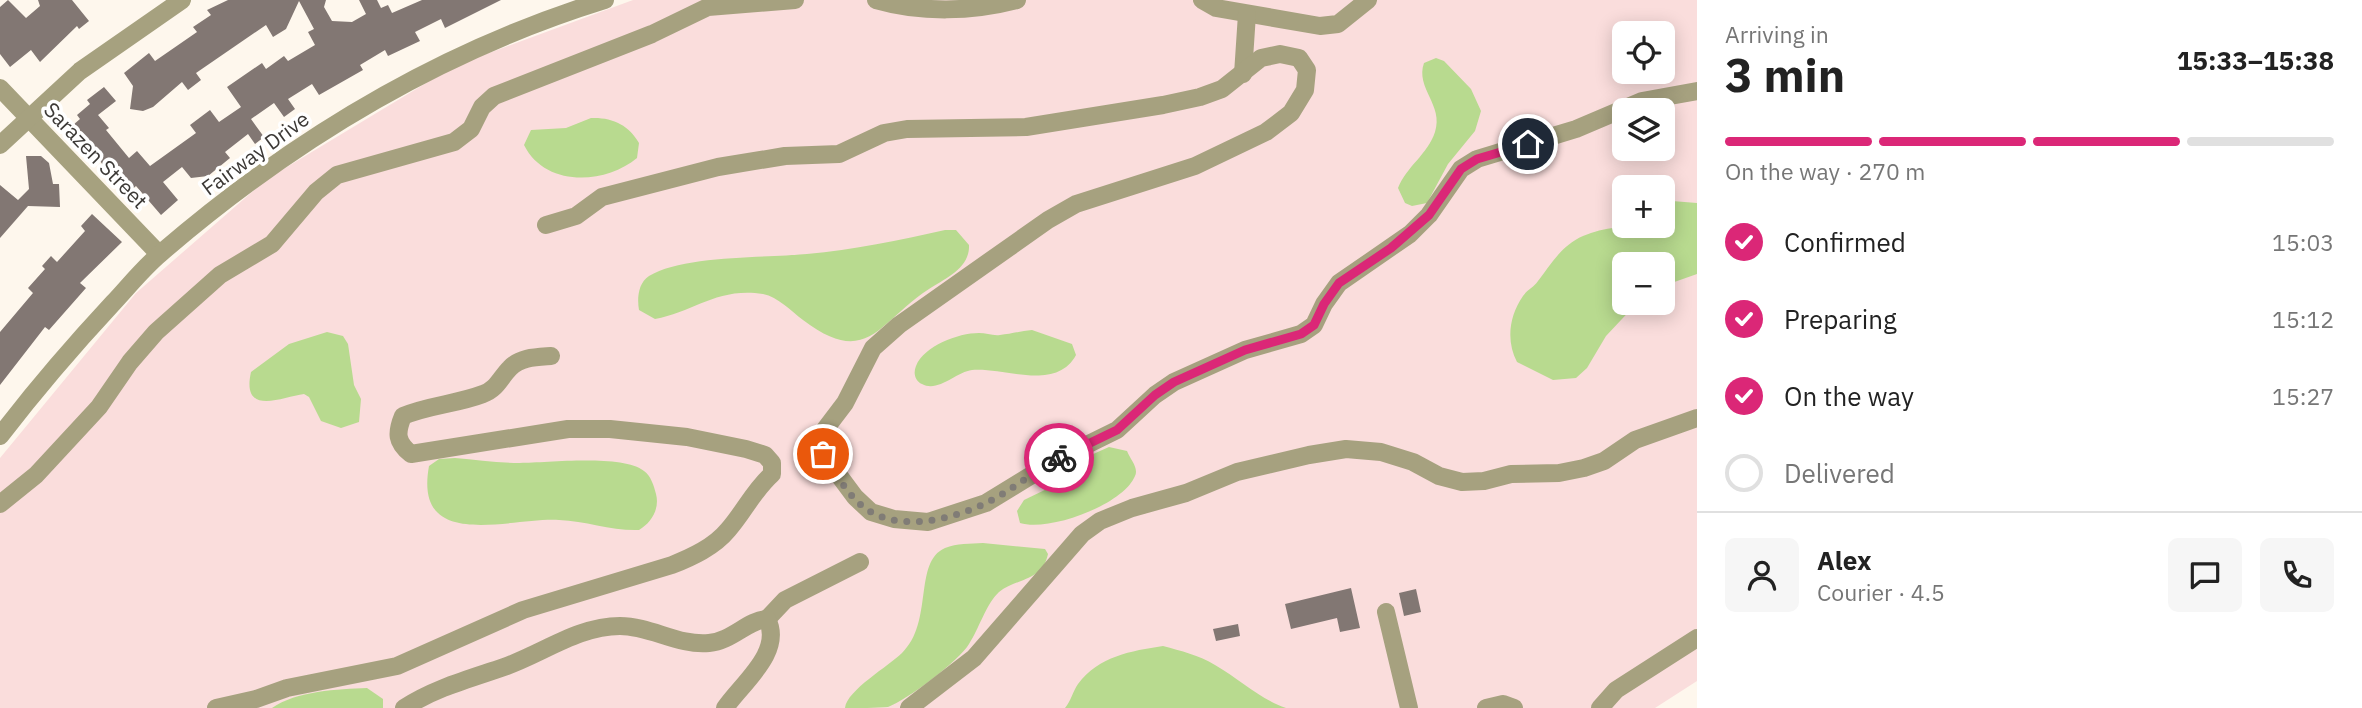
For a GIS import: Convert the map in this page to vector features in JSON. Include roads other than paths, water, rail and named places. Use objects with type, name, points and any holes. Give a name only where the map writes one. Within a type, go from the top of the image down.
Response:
[{"type":"street","points":[[0,145],[80,71],[182,0]]},
{"type":"street","name":"Fairway Drive","points":[[0,436],[52,368],[159,254],[257,176],[353,111],[453,59],[561,13],[605,0]]},
{"type":"street","points":[[0,505],[36,475],[99,407],[130,362],[156,332],[220,275],[272,244],[316,192],[337,175],[454,142],[471,129],[482,107],[494,96],[652,34],[708,7],[795,0]]},
{"type":"street","points":[[876,0],[925,9],[990,7],[1017,0]]},
{"type":"street","points":[[1202,0],[1216,8],[1320,26],[1338,24],[1368,0]]},
{"type":"street","points":[[1243,74],[1247,14]]},
{"type":"street","points":[[546,225],[576,216],[602,197],[718,167],[785,156],[839,154],[884,133],[907,128],[1027,127],[1124,112],[1200,97],[1222,89],[1261,58],[1280,54],[1299,58],[1307,69],[1306,90],[1291,113],[1266,132],[1195,166],[1076,204],[1048,220],[899,325],[873,348],[845,403],[823,432],[823,454],[837,477],[871,512],[894,519],[928,522],[986,503],[1056,460],[1117,430],[1155,395],[1174,382],[1245,350],[1301,334],[1314,325],[1324,304],[1339,283],[1410,234],[1429,215],[1461,169],[1477,159],[1576,129],[1642,101],[1697,92]]},
{"type":"street","name":"Sarazen Street","points":[[0,88],[159,254]]},
{"type":"street","points":[[216,708],[256,699],[287,688],[397,666],[523,610],[672,565],[694,555],[729,530],[755,489],[772,474],[772,463],[765,455],[734,446],[687,437],[610,429],[568,429],[411,454],[401,445],[396,430],[403,416],[423,407],[484,394],[499,384],[510,366],[517,362],[551,356]]},
{"type":"street","points":[[909,708],[974,657],[1082,534],[1100,521],[1132,508],[1186,493],[1248,469],[1346,450],[1381,452],[1462,482],[1511,474],[1559,473],[1604,461],[1635,440],[1697,418]]},
{"type":"street","points":[[404,708],[443,688],[503,667],[590,631],[618,626],[643,629],[691,643],[729,639],[759,620],[767,619],[785,600],[860,562]]},
{"type":"street","points":[[1387,612],[1409,708]]},
{"type":"street","points":[[725,708],[760,665],[770,645],[771,626],[767,619]]},
{"type":"street","points":[[1600,708],[1616,690],[1697,638]]},
{"type":"street","points":[[1486,708],[1503,704],[1514,708]]}]
